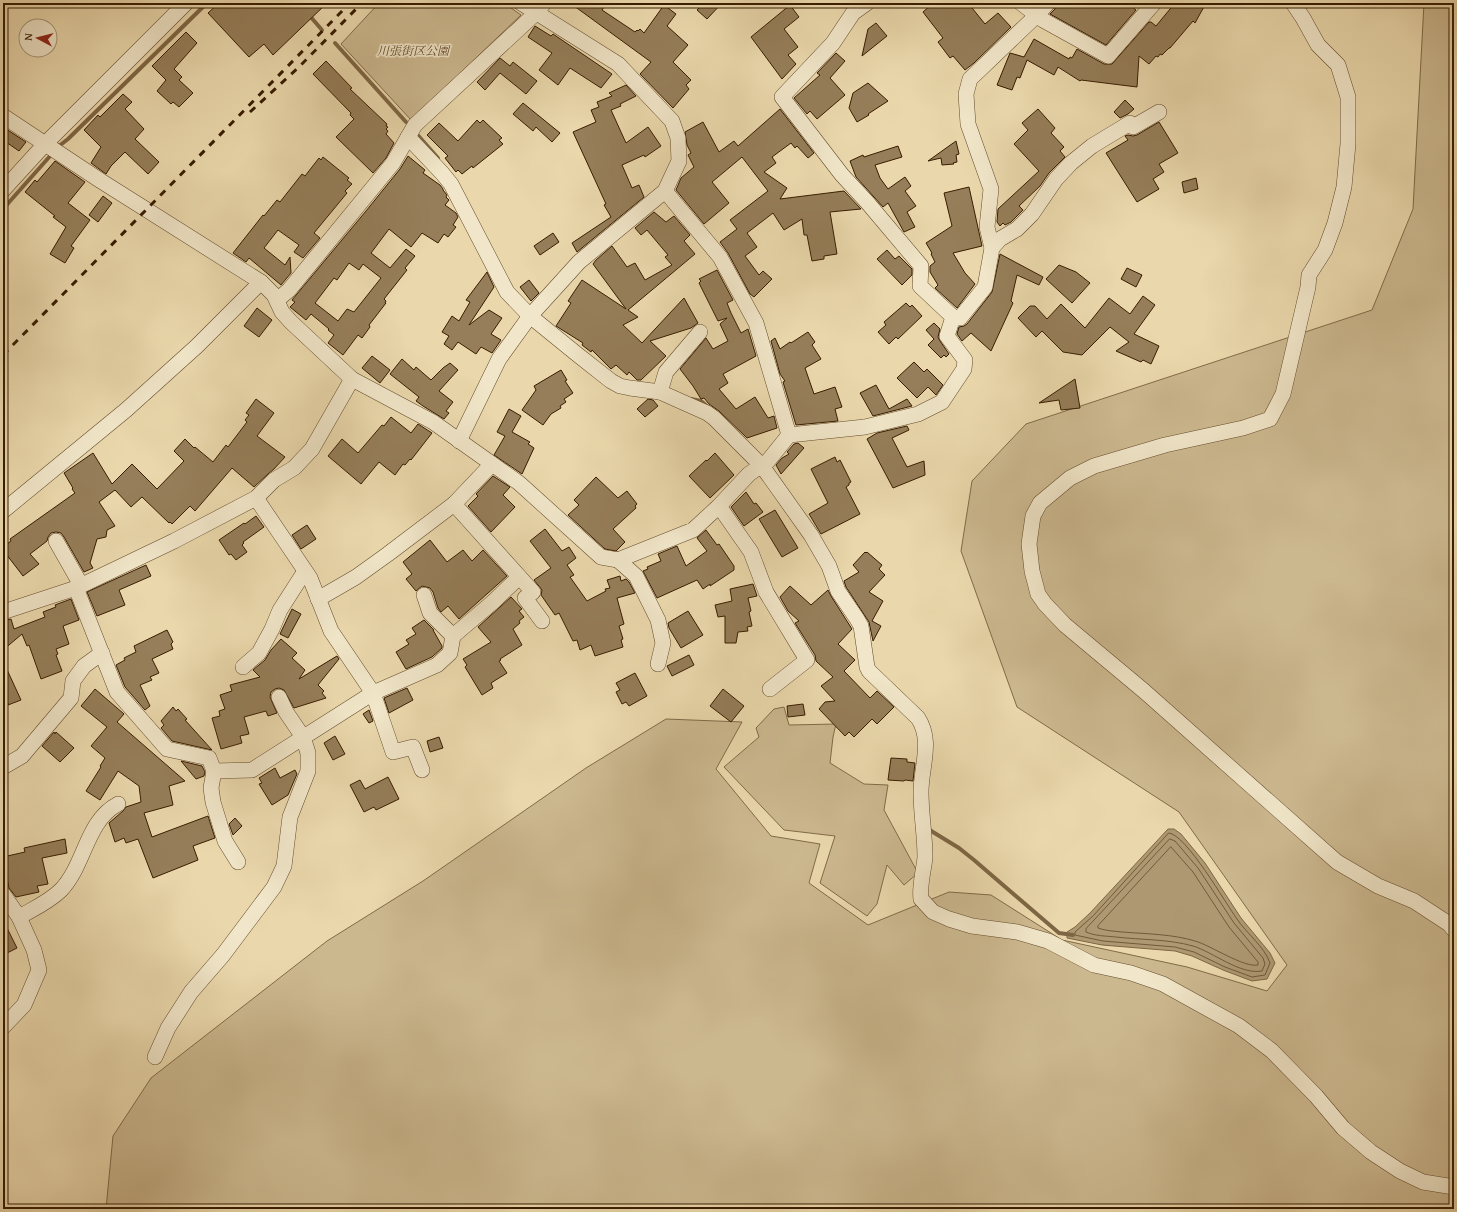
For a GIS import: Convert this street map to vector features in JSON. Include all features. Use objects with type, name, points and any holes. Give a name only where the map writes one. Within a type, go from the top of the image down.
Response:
[{"type":"street","points":[[3,190],[52,148],[186,3]]},
{"type":"street","points":[[459,441],[499,359],[530,316],[579,262],[665,191],[679,161],[678,138],[672,121],[618,64],[540,8],[521,3]]},
{"type":"street","points":[[867,3],[853,13],[833,43],[782,97],[842,175],[921,266],[920,286],[953,318],[960,318],[986,287],[992,248],[987,227],[991,189],[968,124],[966,94],[970,79],[1048,3]]},
{"type":"street","points":[[1021,3],[1043,20],[1108,56],[1154,3]]},
{"type":"street","points":[[1293,3],[1318,45],[1338,66],[1348,97],[1348,144],[1344,187],[1337,216],[1325,250],[1309,275],[1308,287],[1284,394],[1270,419],[1243,428],[1151,449],[1094,466],[1070,478],[1040,503],[1033,516],[1030,544],[1032,571],[1038,594],[1045,604],[1065,625],[1144,691],[1337,862],[1378,886],[1414,901],[1449,924],[1454,930]]},
{"type":"street","points":[[277,300],[289,290],[393,164],[415,124],[540,8]]},
{"type":"street","points":[[992,248],[1000,239],[1017,229],[1032,214],[1056,179],[1071,163],[1092,146],[1130,123],[1133,127],[1159,112]]},
{"type":"street","points":[[3,116],[101,181],[262,282],[274,295],[282,312],[291,322],[352,379],[433,422],[492,464],[518,483],[601,557],[618,560],[694,530],[749,474],[768,461],[790,436],[865,427],[918,414],[942,402],[964,369],[965,360],[947,336],[953,318]]},
{"type":"street","points":[[408,137],[451,184],[507,292],[530,316],[611,381],[620,386],[630,388],[661,388],[714,418],[762,466],[814,540],[829,566],[838,592],[857,619],[860,626],[869,672],[918,718],[922,724],[925,734],[926,744],[921,784],[925,855],[920,899],[934,912],[949,919],[972,926],[1017,932],[1048,942],[1094,965],[1131,973],[1163,984],[1239,1026],[1272,1050],[1316,1096],[1343,1128],[1371,1152],[1400,1171],[1423,1182],[1454,1187]]},
{"type":"street","points":[[665,191],[720,257],[756,323],[790,436]]},
{"type":"street","points":[[3,511],[126,410],[197,346],[262,282]]},
{"type":"street","points":[[661,388],[666,372],[700,332]]},
{"type":"street","points":[[3,612],[78,587],[174,541],[256,498],[274,480],[294,468],[312,449],[352,379]]},
{"type":"street","points":[[318,599],[356,577],[454,504],[492,464]]},
{"type":"street","points":[[256,498],[306,571],[331,631],[373,693],[393,752],[413,747],[422,770]]},
{"type":"street","points":[[454,504],[532,592],[525,598],[542,621]]},
{"type":"street","points":[[719,506],[751,552],[766,592],[807,660],[770,689]]},
{"type":"street","points":[[56,541],[78,587],[117,692],[167,749],[209,758],[214,771],[211,788],[213,802],[225,841],[238,862]]},
{"type":"street","points":[[618,560],[636,576],[658,620],[663,643],[658,664]]},
{"type":"street","points":[[243,667],[259,653],[272,630],[280,610],[306,571]]},
{"type":"street","points":[[214,771],[252,770],[373,693],[437,665],[450,653],[453,636],[493,602],[519,577]]},
{"type":"street","points":[[424,595],[430,613],[453,636]]},
{"type":"street","points":[[3,767],[22,756],[71,698],[73,681],[84,666],[102,654]]},
{"type":"street","points":[[155,1057],[168,1028],[192,992],[274,887],[284,866],[290,817],[308,771],[308,753],[303,737],[286,712],[279,697]]},
{"type":"street","points":[[19,916],[46,902],[61,890],[72,873],[100,819],[110,809],[118,804]]},
{"type":"street","points":[[3,894],[19,916],[34,950],[39,970],[24,1005],[3,1027]]},
{"type":"green space","name":"川張街区公園","points":[[379,3],[504,3],[521,15],[411,120],[341,44]]},
{"type":"green space","points":[[1424,3],[1454,3],[1454,1209],[106,1209],[113,1136],[151,1078],[327,941],[423,881],[586,768],[666,719],[742,722],[716,769],[771,836],[820,844],[809,883],[868,925],[949,892],[991,895],[1062,940],[1187,967],[1267,991],[1287,965],[1179,812],[1017,707],[961,551],[972,481],[1026,424],[1372,310],[1413,209]]},
{"type":"green space","points":[[784,707],[789,725],[836,724],[830,763],[864,784],[888,785],[884,810],[918,873],[904,885],[887,865],[877,904],[867,916],[820,883],[835,836],[784,830],[724,767],[759,737],[756,728],[774,709]]},
{"type":"water","points":[[1168,829],[1174,829],[1181,834],[1205,863],[1241,918],[1270,953],[1275,963],[1267,979],[1252,981],[1192,956],[1175,951],[1102,945],[1067,938],[1067,932],[1075,927],[1090,913]]},
{"type":"building","points":[[219,3],[327,3],[273,55],[264,44],[249,57],[208,13]]},
{"type":"building","points":[[570,3],[597,3],[604,7],[602,10],[635,32],[640,29],[644,33],[664,5],[676,14],[667,26],[688,45],[673,62],[691,80],[686,85],[689,89],[673,108],[640,74],[651,62]]},
{"type":"building","points":[[704,3],[722,3],[707,19],[697,10]]},
{"type":"building","points":[[933,3],[968,3],[985,24],[998,13],[1011,27],[965,70],[953,56],[950,58],[938,42],[943,38],[923,12]]},
{"type":"building","points":[[1057,3],[1127,3],[1136,10],[1106,45],[1050,14],[1055,9]]},
{"type":"building","points":[[1175,3],[1206,3],[1195,23],[1193,21],[1162,55],[1160,54],[1158,57],[1156,56],[1149,64],[1139,56],[1137,87],[1080,81],[1058,67],[1054,75],[1027,60],[1020,78],[1017,77],[1012,90],[997,85],[1010,53],[1024,57],[1034,39],[1069,59],[1070,57],[1072,58],[1077,49],[1104,64],[1112,64],[1149,22],[1156,26]]},
{"type":"building","points":[[790,5],[799,17],[784,29],[798,47],[788,55],[796,64],[782,79],[751,37]]},
{"type":"building","points":[[876,23],[887,36],[862,56],[868,29]]},
{"type":"building","points":[[535,26],[551,36],[553,34],[612,74],[601,88],[570,68],[558,85],[539,70],[552,53],[528,37]]},
{"type":"building","points":[[186,32],[197,43],[174,69],[182,77],[179,80],[193,93],[179,107],[173,102],[171,104],[157,91],[166,80],[152,66]]},
{"type":"building","points":[[836,53],[845,61],[830,78],[845,95],[817,119],[810,111],[807,114],[794,98],[820,75],[817,73]]},
{"type":"building","points":[[500,58],[510,66],[513,62],[537,81],[526,94],[500,73],[485,90],[477,82]]},
{"type":"building","points":[[326,61],[352,88],[350,89],[387,124],[386,126],[388,127],[386,129],[388,131],[386,134],[394,143],[386,158],[373,173],[336,137],[354,119],[350,115],[351,113],[313,74]]},
{"type":"building","points":[[868,83],[888,101],[857,122],[849,108],[853,93]]},
{"type":"building","points":[[626,85],[636,96],[620,104],[621,106],[611,110],[626,143],[648,127],[661,146],[645,157],[644,155],[622,165],[632,188],[639,185],[644,197],[577,252],[572,243],[611,217],[604,205],[606,204],[573,132],[596,122],[591,110],[599,107],[597,102],[612,96],[609,93]]},
{"type":"building","points":[[123,94],[132,102],[125,109],[144,129],[135,139],[159,162],[148,174],[125,152],[111,166],[106,174],[91,163],[101,147],[84,130],[98,115],[100,117]]},
{"type":"building","points":[[1125,100],[1134,109],[1120,118],[1114,112]]},
{"type":"building","points":[[523,103],[560,133],[552,142],[536,127],[533,131],[513,114]]},
{"type":"building","points":[[780,109],[814,153],[808,158],[797,146],[795,148],[791,143],[772,157],[776,163],[764,172],[787,188],[780,199],[844,191],[861,209],[830,212],[837,254],[824,256],[824,259],[812,261],[807,235],[804,235],[802,219],[784,230],[773,213],[747,233],[757,247],[745,256],[759,275],[763,271],[772,279],[754,297],[750,294],[728,253],[720,242],[737,229],[730,220],[768,191],[742,157],[712,182],[729,203],[704,224],[676,190],[681,178],[694,167],[688,155],[691,153],[687,145],[685,132],[703,122],[719,152],[734,141],[738,146]]},
{"type":"building","points":[[1038,109],[1055,128],[1051,133],[1064,147],[1060,151],[1065,157],[1049,173],[1040,186],[1019,206],[1023,210],[1011,222],[1005,225],[1003,223],[1000,226],[997,222],[998,209],[1039,171],[1014,144],[1028,130],[1022,123]]},
{"type":"building","points":[[477,120],[480,123],[483,120],[502,138],[499,140],[503,144],[473,168],[472,166],[462,174],[458,170],[456,172],[445,158],[448,156],[427,135],[439,123],[458,141]]},
{"type":"building","points":[[1159,122],[1178,153],[1159,164],[1164,172],[1153,179],[1159,189],[1137,202],[1106,153],[1128,140],[1125,136],[1137,135]]},
{"type":"building","points":[[3,127],[26,142],[19,151],[3,140]]},
{"type":"building","points":[[956,141],[959,154],[956,155],[957,162],[953,163],[954,164],[942,165],[941,158],[928,161]]},
{"type":"building","points":[[898,146],[902,157],[875,165],[880,178],[888,189],[905,177],[911,186],[905,191],[916,206],[907,212],[915,227],[904,232],[888,203],[883,207],[856,177],[850,161],[863,155],[864,157]]},
{"type":"building","points":[[408,156],[425,170],[423,173],[440,185],[449,200],[445,205],[456,213],[458,217],[453,225],[456,227],[448,237],[444,234],[438,243],[422,233],[411,247],[389,229],[371,253],[390,268],[406,249],[415,256],[405,268],[407,270],[384,299],[386,303],[369,325],[370,327],[362,338],[358,335],[343,355],[328,343],[334,335],[328,330],[329,329],[311,314],[306,320],[290,307],[295,302],[292,300],[400,169]],"holes":[[[349,263],[359,270],[363,264],[381,278],[354,312],[347,309],[338,321],[315,303],[334,278],[337,280]]]},
{"type":"building","points":[[323,157],[349,178],[347,180],[352,184],[345,191],[347,193],[314,233],[320,238],[303,258],[294,252],[299,245],[278,230],[264,248],[285,265],[290,257],[291,273],[281,285],[249,258],[246,262],[233,253],[277,200],[280,202],[302,174],[305,176],[319,158],[321,160]]},
{"type":"building","points":[[55,161],[85,182],[68,203],[90,220],[71,246],[74,248],[65,263],[50,254],[66,227],[53,217],[55,216],[25,192],[35,180],[37,182]]},
{"type":"building","points":[[1196,178],[1198,189],[1184,193],[1182,182]]},
{"type":"building","points":[[969,187],[982,246],[953,253],[965,273],[975,284],[957,308],[935,288],[938,285],[930,272],[930,266],[935,262],[926,243],[952,226],[944,193]]},
{"type":"building","points":[[103,196],[112,203],[98,222],[89,215]]},
{"type":"building","points":[[654,212],[666,222],[674,216],[690,235],[684,241],[695,254],[628,310],[638,317],[623,325],[642,343],[684,298],[698,323],[691,328],[650,341],[666,356],[641,380],[637,380],[629,372],[627,375],[616,365],[611,369],[592,350],[591,352],[582,345],[583,343],[556,326],[571,303],[568,301],[582,280],[626,309],[593,264],[612,246],[627,267],[635,263],[645,280],[672,265],[665,257],[668,255],[647,230],[641,235],[635,228]]},
{"type":"building","points":[[553,233],[559,242],[540,255],[534,246]]},
{"type":"building","points":[[887,250],[895,259],[899,256],[912,269],[912,275],[902,285],[877,259]]},
{"type":"building","points":[[1000,254],[1043,277],[1039,285],[1017,275],[1011,301],[1013,303],[991,351],[971,333],[962,341],[957,334],[959,327],[967,324],[992,292]]},
{"type":"building","points":[[1059,265],[1076,272],[1090,283],[1072,303],[1046,279]]},
{"type":"building","points":[[1127,268],[1142,275],[1136,287],[1121,279]]},
{"type":"building","points":[[717,270],[733,300],[727,303],[731,313],[741,333],[748,329],[756,356],[723,374],[728,383],[719,389],[736,409],[755,397],[768,418],[774,416],[777,428],[747,438],[704,398],[701,399],[680,369],[706,338],[713,349],[728,341],[720,324],[727,318],[718,321],[699,283],[701,281],[699,279]]},
{"type":"building","points":[[487,272],[494,287],[469,325],[489,310],[502,318],[491,334],[501,340],[492,353],[481,347],[476,354],[458,342],[452,350],[444,344],[449,336],[442,332],[452,316],[459,321],[470,302],[466,300]]},
{"type":"building","points":[[529,280],[539,293],[531,301],[520,287]]},
{"type":"building","points":[[1143,296],[1155,305],[1134,334],[1159,346],[1151,364],[1143,360],[1141,362],[1116,351],[1129,342],[1110,327],[1082,355],[1063,352],[1042,331],[1036,337],[1018,318],[1030,306],[1035,306],[1047,319],[1061,304],[1085,328],[1109,298],[1130,314]]},
{"type":"building","points":[[906,303],[910,307],[912,305],[922,316],[898,339],[896,337],[889,344],[878,332],[886,325],[884,322]]},
{"type":"building","points":[[257,308],[272,320],[259,337],[244,326]]},
{"type":"building","points":[[934,323],[940,329],[938,337],[949,354],[946,357],[944,355],[941,358],[928,345],[934,339],[926,330]]},
{"type":"building","points":[[808,332],[815,342],[812,345],[821,359],[805,368],[814,394],[835,387],[842,407],[835,409],[838,421],[796,425],[783,382],[785,381],[780,374],[771,341],[775,338],[780,349]]},
{"type":"building","points":[[372,356],[390,370],[380,383],[362,368]]},
{"type":"building","points":[[402,359],[414,370],[416,367],[431,380],[450,363],[458,370],[439,391],[453,402],[446,411],[449,413],[444,419],[416,401],[419,397],[390,374]]},
{"type":"building","points":[[914,362],[924,372],[927,369],[943,385],[936,395],[928,387],[917,398],[897,378]]},
{"type":"building","points":[[561,370],[567,380],[565,381],[573,393],[564,399],[566,402],[560,406],[561,408],[551,414],[543,425],[522,410],[536,390],[534,386]]},
{"type":"building","points":[[1075,379],[1080,408],[1061,410],[1059,400],[1039,403]]},
{"type":"building","points":[[876,385],[889,409],[907,399],[912,406],[873,416],[860,393]]},
{"type":"building","points":[[256,399],[274,413],[257,436],[285,457],[254,487],[232,468],[195,511],[190,506],[172,524],[170,522],[169,523],[142,497],[131,507],[115,490],[99,502],[115,526],[107,530],[106,537],[97,539],[90,563],[93,568],[84,572],[61,533],[51,533],[47,541],[30,554],[39,564],[23,576],[3,550],[3,547],[11,541],[10,539],[75,493],[64,473],[93,453],[112,484],[132,464],[157,489],[184,461],[174,451],[185,439],[194,448],[195,447],[213,462],[226,445],[228,447],[247,422],[245,420],[249,415],[246,413]]},
{"type":"building","points":[[648,399],[653,400],[658,406],[645,417],[637,409]]},
{"type":"building","points":[[509,409],[521,416],[512,432],[530,442],[528,444],[534,448],[522,474],[494,455],[505,436],[497,432]]},
{"type":"building","points":[[391,417],[411,433],[418,424],[432,433],[411,460],[410,459],[405,465],[403,464],[395,475],[379,462],[361,484],[328,456],[342,439],[358,453],[382,425],[384,426]]},
{"type":"building","points":[[907,426],[909,430],[892,438],[907,467],[924,461],[925,475],[893,488],[867,439],[877,433]]},
{"type":"building","points":[[798,443],[804,448],[781,474],[776,465],[782,458],[789,454],[787,452],[794,444]]},
{"type":"building","points":[[715,453],[734,475],[710,498],[689,476]]},
{"type":"building","points":[[835,457],[837,462],[840,460],[851,482],[846,487],[860,514],[821,534],[809,514],[828,503],[811,469]]},
{"type":"building","points":[[493,476],[510,487],[503,495],[515,507],[491,532],[468,506],[478,496],[476,494]]},
{"type":"building","points":[[596,477],[618,498],[627,491],[637,504],[635,506],[636,508],[613,529],[625,542],[616,551],[605,549],[568,515],[579,505],[574,500]]},
{"type":"building","points":[[746,492],[754,504],[756,503],[763,512],[744,526],[731,507]]},
{"type":"building","points":[[775,510],[798,548],[782,557],[759,519]]},
{"type":"building","points":[[256,516],[264,527],[243,542],[244,543],[242,545],[247,552],[236,560],[231,554],[229,555],[219,540]]},
{"type":"building","points":[[307,525],[316,539],[301,549],[292,535]]},
{"type":"building","points":[[545,529],[562,551],[569,547],[576,558],[567,565],[574,575],[570,577],[587,601],[606,591],[605,589],[610,588],[607,580],[620,576],[621,581],[626,579],[629,582],[635,593],[617,598],[624,624],[619,626],[623,639],[621,640],[623,647],[595,656],[591,645],[580,650],[577,640],[573,641],[559,613],[555,615],[541,595],[542,590],[534,580],[551,568],[530,541]]},
{"type":"building","points":[[706,530],[717,545],[719,544],[734,566],[734,570],[703,589],[697,580],[657,598],[643,571],[648,569],[647,567],[661,561],[658,554],[677,546],[686,566],[707,551],[697,538]]},
{"type":"building","points":[[430,540],[447,562],[463,550],[472,561],[483,550],[507,576],[459,619],[448,606],[441,612],[430,588],[422,586],[416,591],[406,579],[412,574],[403,562]]},
{"type":"building","points":[[865,552],[867,552],[882,565],[879,569],[885,575],[869,592],[883,601],[872,621],[881,626],[873,641],[869,622],[846,587],[844,581],[859,572],[853,565]]},
{"type":"building","points":[[146,565],[151,576],[119,590],[125,605],[97,616],[87,592]]},
{"type":"building","points":[[753,584],[757,596],[748,598],[752,626],[747,627],[748,631],[738,632],[736,643],[725,643],[725,616],[718,617],[715,605],[732,601],[730,589]]},
{"type":"building","points":[[790,586],[811,605],[828,590],[852,629],[838,644],[855,660],[844,671],[870,698],[877,691],[894,707],[877,724],[872,719],[854,737],[849,732],[845,736],[819,709],[825,702],[835,701],[821,686],[833,677],[816,661],[815,655],[795,623],[799,621],[788,611],[780,597]]},
{"type":"building","points":[[511,597],[522,609],[519,611],[524,617],[513,629],[522,645],[500,659],[501,660],[499,661],[507,673],[491,683],[493,688],[482,695],[465,667],[467,665],[463,659],[491,642],[478,627]]},
{"type":"building","points":[[71,599],[79,620],[63,626],[69,644],[56,649],[58,654],[56,655],[62,671],[41,679],[29,645],[27,646],[22,634],[3,650],[3,621],[11,619],[14,629],[45,617],[43,612],[56,607],[55,605]]},
{"type":"building","points":[[292,609],[301,614],[288,638],[280,634]]},
{"type":"building","points":[[688,611],[703,635],[681,648],[669,628],[668,623]]},
{"type":"building","points":[[424,620],[434,630],[442,648],[432,657],[406,669],[396,652],[409,644],[406,640],[416,634],[412,628]]},
{"type":"building","points":[[167,630],[173,642],[171,644],[173,649],[152,659],[159,673],[150,677],[152,680],[140,685],[150,706],[145,710],[125,687],[116,665],[125,660],[124,658],[136,652],[134,646]]},
{"type":"building","points":[[281,639],[297,653],[292,658],[305,670],[299,679],[337,656],[339,659],[318,685],[324,691],[322,693],[326,698],[294,708],[284,690],[279,688],[275,689],[271,692],[270,697],[277,713],[268,716],[266,711],[244,717],[249,734],[240,736],[242,743],[221,749],[212,718],[220,716],[219,711],[225,709],[220,695],[232,691],[230,685],[260,677],[253,670],[265,660],[271,650]]},
{"type":"building","points":[[689,655],[694,665],[672,676],[667,666]]},
{"type":"building","points":[[3,661],[21,700],[8,705],[8,703],[3,705]]},
{"type":"building","points":[[635,673],[647,696],[629,706],[626,702],[622,704],[616,692],[620,690],[616,683]]},
{"type":"building","points":[[407,688],[413,700],[389,713],[384,698]]},
{"type":"building","points":[[95,689],[124,714],[117,722],[185,781],[169,786],[173,805],[144,813],[152,837],[208,816],[215,838],[193,846],[198,860],[153,878],[138,839],[126,843],[124,838],[115,842],[109,823],[126,807],[141,802],[139,786],[118,771],[100,800],[86,791],[105,758],[91,746],[107,727],[81,706]]},
{"type":"building","points":[[723,689],[744,706],[731,722],[710,706]]},
{"type":"building","points":[[803,704],[805,715],[788,717],[787,706]]},
{"type":"building","points":[[173,707],[176,711],[178,709],[187,719],[185,720],[212,750],[172,741],[161,728],[164,725],[161,721]]},
{"type":"building","points":[[369,710],[373,721],[369,723],[363,714]]},
{"type":"building","points":[[54,732],[55,734],[56,732],[74,748],[60,762],[42,746]]},
{"type":"building","points":[[335,736],[345,754],[333,760],[324,743]]},
{"type":"building","points":[[439,737],[443,748],[430,752],[427,741]]},
{"type":"building","points":[[891,758],[907,759],[907,762],[915,763],[913,781],[888,780]]},
{"type":"building","points":[[181,761],[202,766],[205,772],[204,776],[196,779]]},
{"type":"building","points":[[275,768],[280,778],[295,770],[297,774],[288,795],[272,805],[259,784],[262,783],[259,778]]},
{"type":"building","points":[[388,777],[399,799],[376,810],[374,807],[364,812],[350,785],[360,780],[365,789]]},
{"type":"building","points":[[235,818],[242,826],[233,835],[229,824]]},
{"type":"building","points":[[65,839],[67,853],[42,858],[48,884],[37,886],[39,892],[16,897],[9,888],[3,857],[25,852],[24,848]]},
{"type":"building","points":[[3,920],[17,948],[3,955]]},
{"type":"waterway","points":[[3,209],[59,146],[68,139],[207,3]]},
{"type":"waterway","points":[[309,15],[322,30]]},
{"type":"waterway","points":[[335,43],[406,122]]},
{"type":"waterway","points":[[415,132],[438,158]]},
{"type":"waterway","points":[[691,399],[701,401],[708,407]]},
{"type":"waterway","points":[[928,829],[959,848],[1059,933],[1073,935]]},
{"type":"railway","points":[[3,355],[350,3]]},
{"type":"railway","points":[[250,112],[300,66],[362,3]]}]
